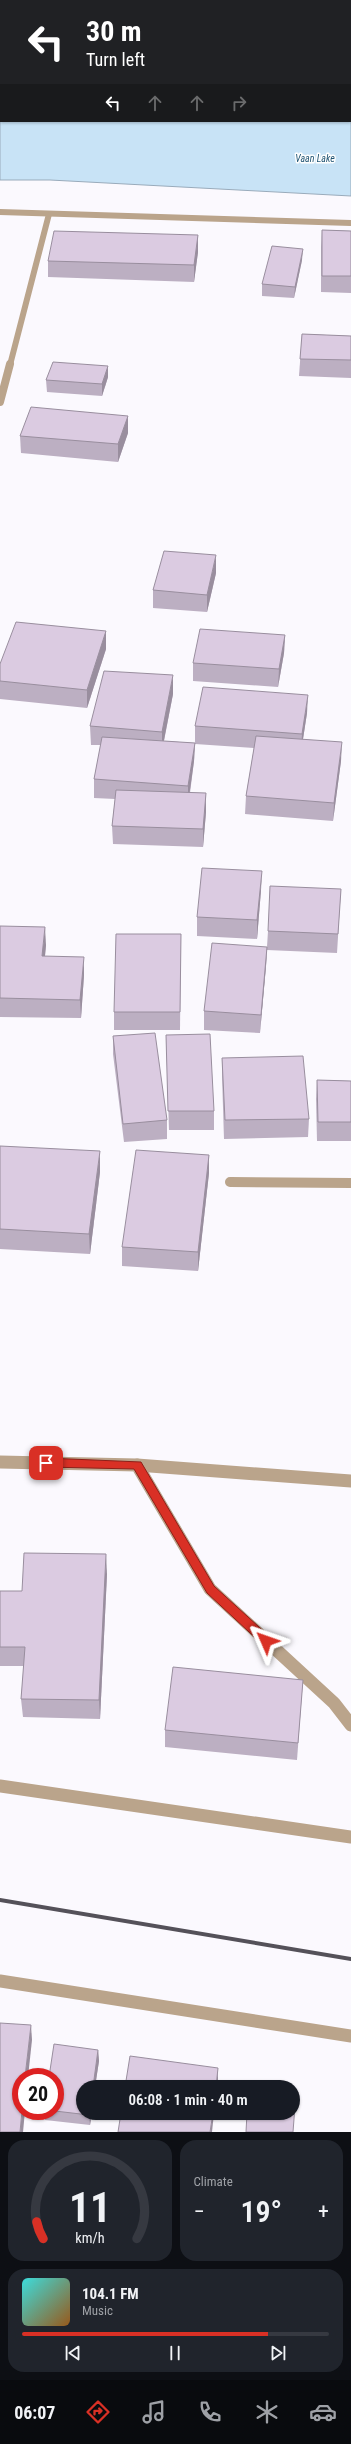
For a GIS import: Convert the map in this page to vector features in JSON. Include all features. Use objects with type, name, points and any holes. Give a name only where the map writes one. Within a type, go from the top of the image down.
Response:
[{"type":"street","points":[[0,212],[351,223]]},
{"type":"street","points":[[0,402],[49,214]]},
{"type":"street","points":[[230,1182],[351,1183]]},
{"type":"street","points":[[0,1462],[137,1465],[351,1481]]},
{"type":"street","points":[[137,1465],[210,1589],[334,1703],[351,1725]]},
{"type":"street","points":[[0,1786],[351,1837]]},
{"type":"street","points":[[0,1981],[351,2036]]},
{"type":"water","name":"Vaan Lake","points":[[0,122],[351,122],[351,196],[50,180],[0,180]]},
{"type":"building","points":[[322,230],[351,231],[351,276],[322,276]]},
{"type":"building","points":[[54,231],[198,235],[194,265],[48,261]]},
{"type":"building","points":[[272,246],[303,249],[295,287],[262,284]]},
{"type":"building","points":[[302,334],[351,336],[351,360],[300,359]]},
{"type":"building","points":[[53,362],[108,366],[102,384],[46,380]]},
{"type":"building","points":[[31,407],[128,416],[118,444],[20,436]]},
{"type":"building","points":[[164,551],[216,555],[207,595],[153,590]]},
{"type":"building","points":[[16,622],[106,631],[87,690],[0,681],[0,664]]},
{"type":"building","points":[[200,629],[285,635],[279,669],[193,663]]},
{"type":"building","points":[[104,671],[173,675],[162,732],[90,726]]},
{"type":"building","points":[[203,687],[308,695],[302,734],[195,726]]},
{"type":"building","points":[[256,736],[342,742],[334,803],[246,796]]},
{"type":"building","points":[[102,737],[195,743],[188,786],[94,779]]},
{"type":"building","points":[[116,790],[206,793],[203,829],[112,826]]},
{"type":"building","points":[[202,868],[262,871],[257,920],[197,917]]},
{"type":"building","points":[[270,886],[341,889],[338,934],[268,931]]},
{"type":"building","points":[[0,926],[45,927],[42,956],[84,957],[80,1000],[0,998]]},
{"type":"building","points":[[116,934],[181,934],[180,1012],[114,1012]]},
{"type":"building","points":[[212,943],[267,947],[261,1015],[204,1011]]},
{"type":"building","points":[[155,1033],[167,1120],[123,1124],[113,1036]]},
{"type":"building","points":[[210,1034],[214,1111],[168,1111],[166,1035]]},
{"type":"building","points":[[303,1056],[309,1119],[225,1120],[222,1058]]},
{"type":"building","points":[[317,1080],[351,1081],[351,1122],[318,1122]]},
{"type":"building","points":[[0,1146],[100,1151],[89,1234],[0,1229]]},
{"type":"building","points":[[136,1150],[209,1155],[198,1252],[122,1247]]},
{"type":"building","points":[[24,1553],[106,1554],[99,1700],[21,1699],[25,1647],[0,1647],[0,1591],[22,1591]]},
{"type":"building","points":[[173,1667],[303,1680],[298,1743],[165,1730]]},
{"type":"building","points":[[0,2023],[31,2025],[26,2068],[12,2068],[12,2120],[21,2120],[20,2132],[0,2132]]},
{"type":"building","points":[[54,2044],[98,2050],[94,2080],[76,2080],[76,2113],[64,2112],[64,2068],[50,2068]]},
{"type":"building","points":[[130,2056],[218,2068],[217,2080],[126,2080]]},
{"type":"building","points":[[120,2120],[212,2120],[210,2132],[118,2132]]},
{"type":"building","points":[[247,2120],[294,2120],[293,2132],[246,2132]]},
{"type":"railway","points":[[0,1900],[351,1959]]},
{"type":"route","points":[[46,1463],[137,1465],[210,1589],[266,1641]]}]
